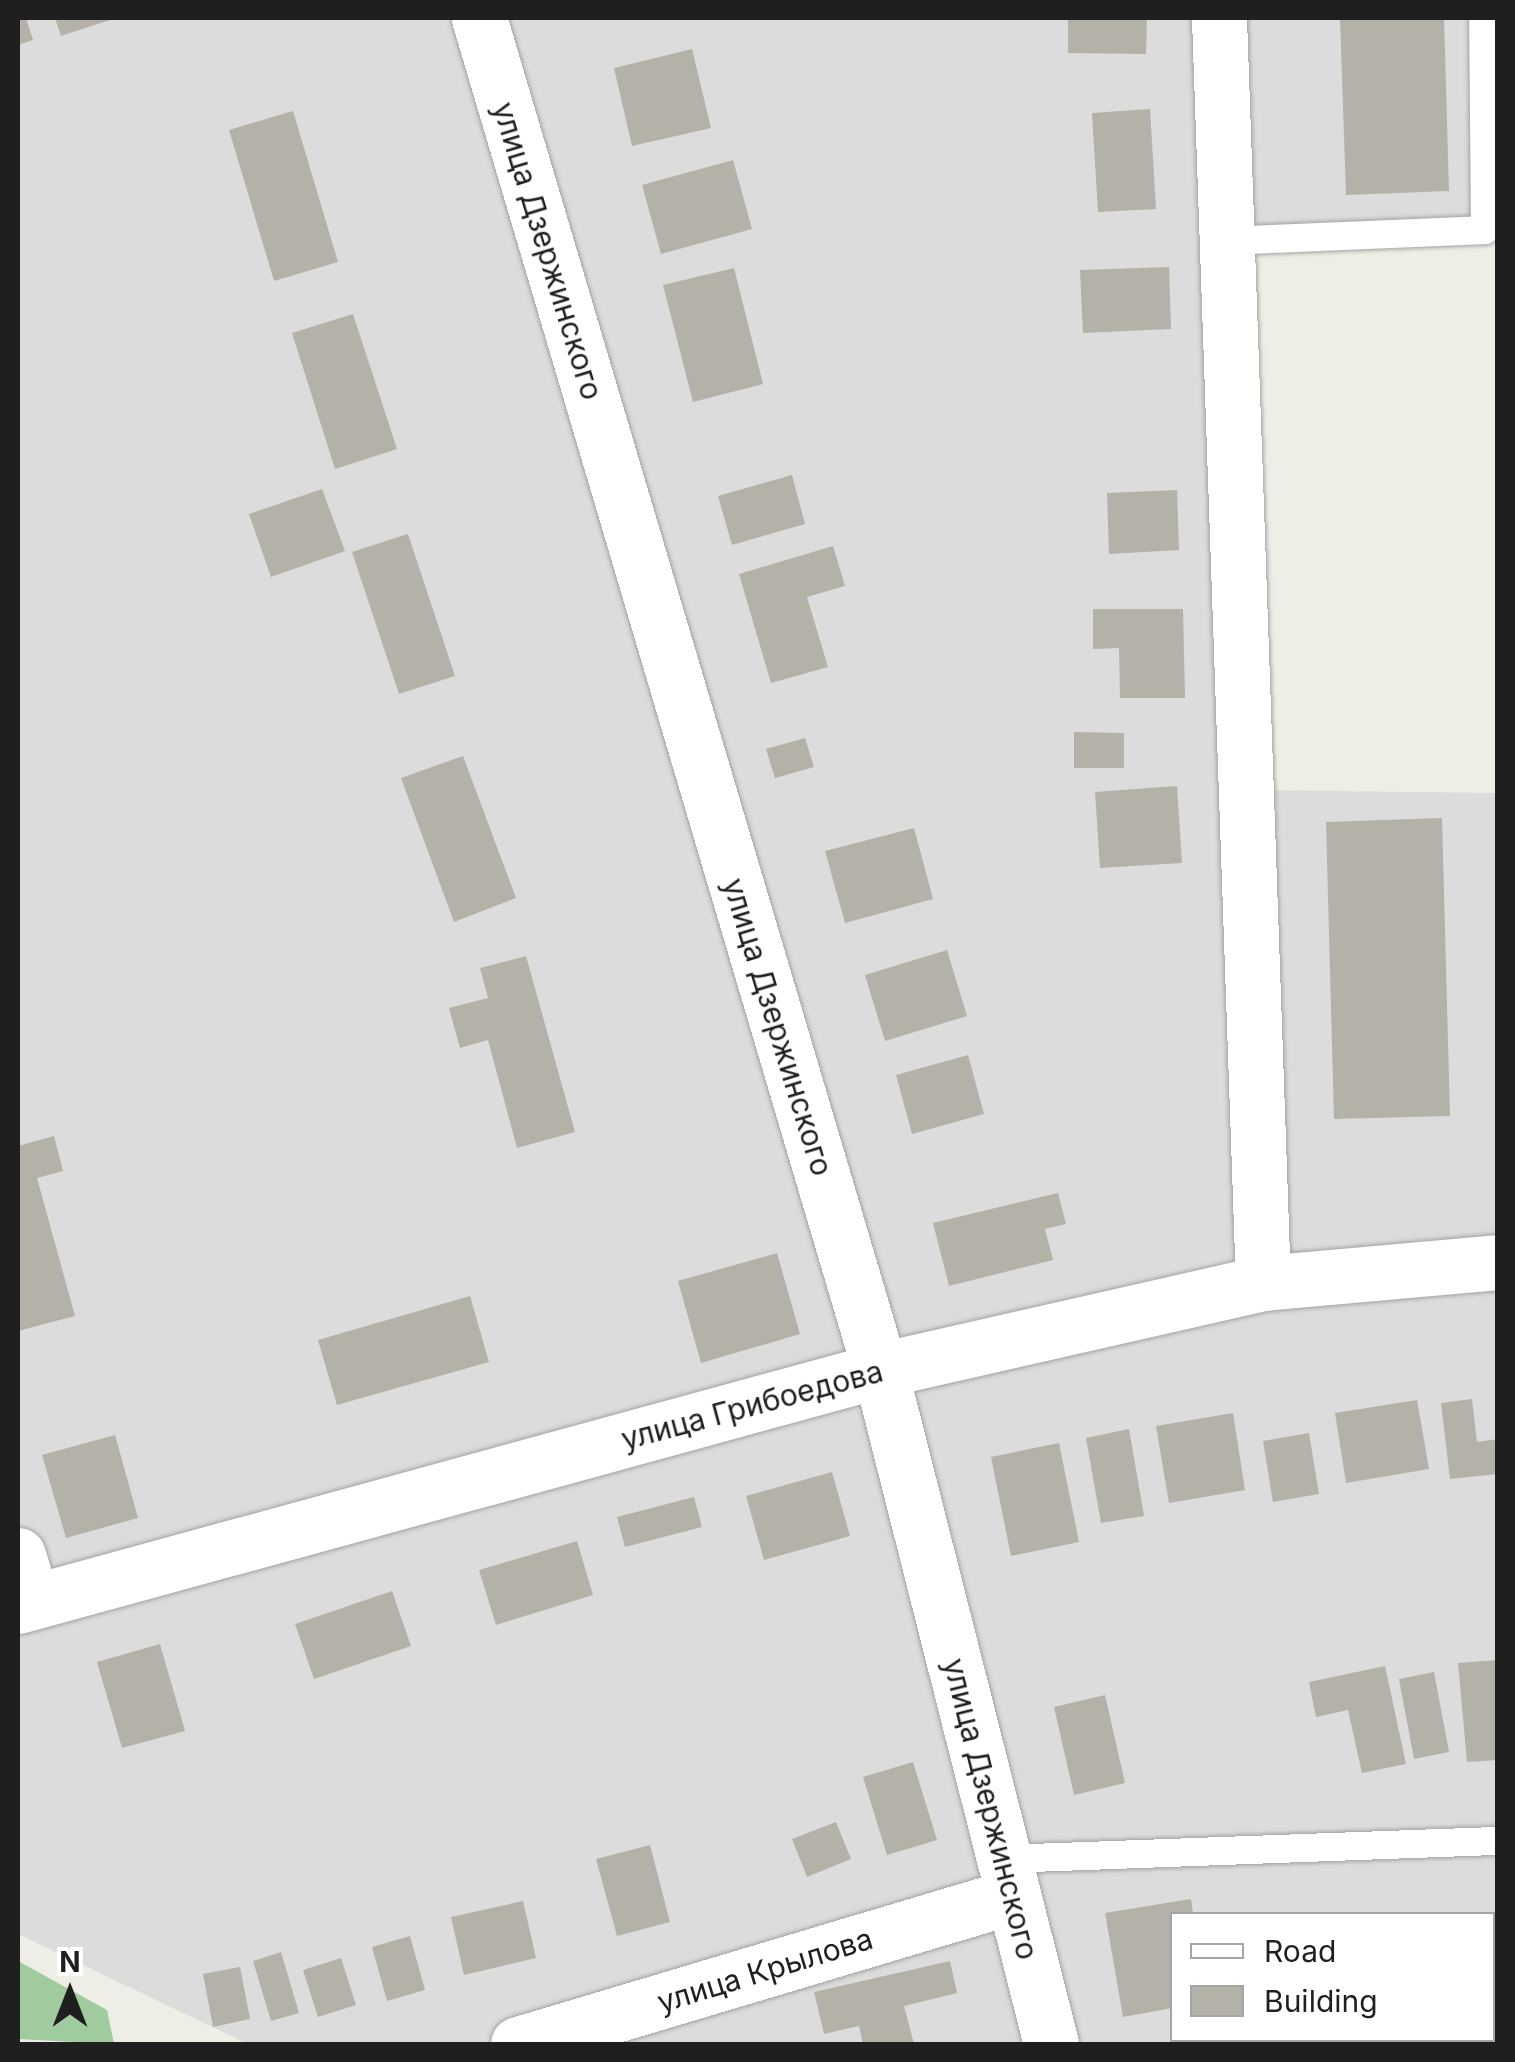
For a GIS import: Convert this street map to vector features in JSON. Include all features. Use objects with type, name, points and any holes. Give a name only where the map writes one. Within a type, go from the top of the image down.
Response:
[{"type":"street","name":"улица Дзержинского","points":[[479,18],[880,1370],[1052,2044]]},
{"type":"street","points":[[1219,18],[1263,1282]]},
{"type":"street","name":"улица Грибоедова","points":[[22,1587],[880,1370],[1263,1282],[1498,1262]]},
{"type":"street","name":"улица Крылова","points":[[518,2044],[1008,1877]]},
{"type":"lane","points":[[1226,241],[1485,230],[1483,18]]},
{"type":"lane","points":[[1008,1877],[1498,1841]]},
{"type":"shaded area","points":[[18,18],[1483,18],[1485,230],[1227,241],[1247,790],[1497,793],[1497,2044],[248,2044],[18,1934]]},
{"type":"green space","points":[[18,1961],[107,2010],[114,2044],[18,2039]]},
{"type":"building","points":[[18,18],[26,18],[33,40],[18,45]]},
{"type":"building","points":[[55,18],[116,18],[61,36]]},
{"type":"building","points":[[1068,18],[1147,18],[1146,54],[1068,53]]},
{"type":"building","points":[[1340,18],[1444,18],[1449,191],[1346,195]]},
{"type":"building","points":[[692,49],[711,128],[632,146],[614,68]]},
{"type":"building","points":[[1150,109],[1156,209],[1098,212],[1092,113]]},
{"type":"building","points":[[293,111],[338,262],[274,281],[229,130]]},
{"type":"building","points":[[733,160],[752,229],[661,254],[642,185]]},
{"type":"building","points":[[1169,267],[1171,329],[1083,333],[1080,270]]},
{"type":"building","points":[[734,268],[763,384],[693,402],[663,285]]},
{"type":"building","points":[[353,314],[397,449],[335,469],[292,333]]},
{"type":"building","points":[[792,475],[805,524],[732,545],[718,496]]},
{"type":"building","points":[[322,489],[345,551],[271,577],[249,514]]},
{"type":"building","points":[[1177,490],[1179,550],[1109,554],[1107,493]]},
{"type":"building","points":[[408,534],[455,676],[399,694],[352,552]]},
{"type":"building","points":[[833,546],[845,586],[807,597],[828,667],[771,683],[739,574]]},
{"type":"building","points":[[1093,609],[1183,609],[1185,698],[1120,698],[1119,648],[1093,649]]},
{"type":"building","points":[[1074,732],[1124,733],[1124,768],[1074,768]]},
{"type":"building","points":[[805,738],[814,767],[775,778],[766,749]]},
{"type":"building","points":[[463,756],[516,898],[454,922],[401,778]]},
{"type":"building","points":[[1177,786],[1182,863],[1100,868],[1095,792]]},
{"type":"building","points":[[1442,818],[1450,1116],[1334,1119],[1326,822]]},
{"type":"building","points":[[914,828],[933,899],[845,923],[825,851]]},
{"type":"building","points":[[947,950],[967,1016],[885,1041],[865,975]]},
{"type":"building","points":[[526,956],[575,1132],[517,1148],[488,1040],[460,1048],[449,1008],[488,998],[480,968]]},
{"type":"building","points":[[968,1055],[984,1114],[912,1134],[896,1075]]},
{"type":"building","points":[[54,1136],[63,1171],[37,1178],[75,1316],[18,1331],[18,1146]]},
{"type":"building","points":[[1058,1193],[1066,1224],[1045,1229],[1053,1260],[949,1286],[933,1223]]},
{"type":"building","points":[[777,1253],[800,1334],[701,1363],[678,1281]]},
{"type":"building","points":[[470,1296],[489,1362],[337,1405],[318,1340]]},
{"type":"building","points":[[1472,1399],[1477,1442],[1498,1439],[1498,1474],[1450,1479],[1441,1403]]},
{"type":"building","points":[[1417,1400],[1429,1469],[1346,1483],[1335,1413]]},
{"type":"building","points":[[1233,1413],[1245,1490],[1169,1503],[1156,1426]]},
{"type":"building","points":[[1129,1429],[1144,1516],[1101,1523],[1086,1438]]},
{"type":"building","points":[[1309,1433],[1319,1494],[1273,1502],[1263,1441]]},
{"type":"building","points":[[115,1435],[138,1518],[66,1538],[42,1455]]},
{"type":"building","points":[[1059,1443],[1079,1542],[1011,1556],[991,1457]]},
{"type":"building","points":[[832,1472],[850,1536],[764,1560],[746,1496]]},
{"type":"building","points":[[694,1497],[702,1527],[625,1547],[617,1517]]},
{"type":"building","points":[[577,1541],[593,1595],[496,1625],[479,1570]]},
{"type":"building","points":[[392,1591],[411,1646],[314,1679],[295,1624]]},
{"type":"building","points":[[160,1644],[185,1731],[122,1748],[97,1662]]},
{"type":"building","points":[[1498,1660],[1498,1760],[1467,1762],[1458,1663]]},
{"type":"building","points":[[1385,1666],[1406,1764],[1362,1773],[1348,1710],[1316,1717],[1309,1682]]},
{"type":"building","points":[[1434,1672],[1449,1752],[1414,1759],[1399,1679]]},
{"type":"building","points":[[1105,1695],[1125,1783],[1074,1795],[1054,1707]]},
{"type":"building","points":[[913,1762],[937,1840],[887,1855],[863,1777]]},
{"type":"building","points":[[836,1822],[851,1859],[807,1877],[792,1839]]},
{"type":"building","points":[[650,1845],[670,1922],[617,1936],[596,1859]]},
{"type":"building","points":[[1191,1899],[1193,1912],[1170,1912],[1170,2008],[1123,2017],[1105,1913]]},
{"type":"building","points":[[523,1901],[536,1958],[464,1975],[451,1917]]},
{"type":"building","points":[[410,1936],[425,1990],[387,2001],[372,1947]]},
{"type":"building","points":[[281,1952],[299,2013],[271,2021],[253,1961]]},
{"type":"building","points":[[341,1958],[356,2005],[318,2017],[303,1970]]},
{"type":"building","points":[[950,1961],[957,1993],[904,2006],[914,2044],[863,2044],[859,2026],[824,2034],[814,1992]]},
{"type":"building","points":[[240,1967],[250,2019],[213,2027],[203,1974]]},
{"type":"building","points":[[1334,2042],[1414,2042],[1414,2044]]}]
